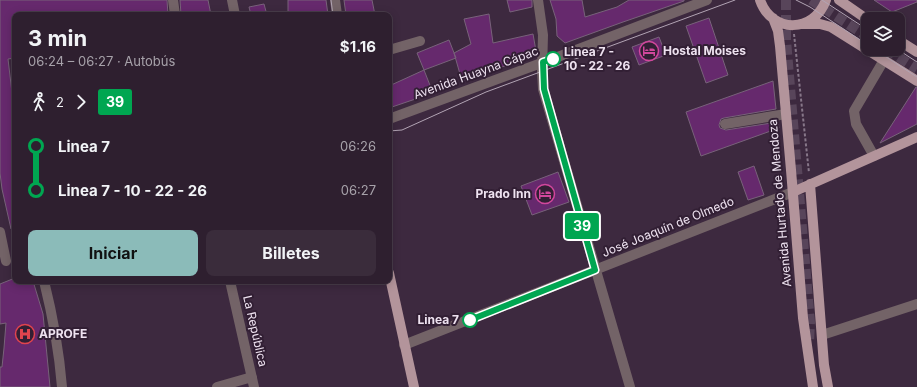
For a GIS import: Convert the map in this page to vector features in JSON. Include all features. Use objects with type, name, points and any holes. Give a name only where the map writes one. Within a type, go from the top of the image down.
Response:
[{"type":"main road","name":"Avenida Hurtado de Mendoza","points":[[760,0],[778,31],[802,318],[813,387]]},
{"type":"main road","points":[[797,24],[811,20],[824,7],[826,0]]},
{"type":"main road","points":[[839,0],[861,15]]},
{"type":"main road","points":[[770,15],[786,24],[820,24],[831,27],[917,81]]},
{"type":"main road","points":[[905,44],[917,52]]},
{"type":"main road","name":"José Joaquín de Olmedo","points":[[792,192],[917,137]]},
{"type":"main road","points":[[810,184],[824,366],[828,387]]},
{"type":"main road","points":[[391,284],[414,387]]},
{"type":"street","points":[[173,0],[175,12]]},
{"type":"street","points":[[232,0],[234,12]]},
{"type":"street","points":[[335,0],[337,12]]},
{"type":"street","points":[[538,0],[543,35],[544,89],[630,387]]},
{"type":"street","name":"Avenida Huayna Cápac","points":[[392,118],[707,0]]},
{"type":"street","points":[[753,0],[770,15]]},
{"type":"street","points":[[392,49],[420,41]]},
{"type":"street","points":[[874,156],[856,124],[854,111],[884,60]]},
{"type":"street","points":[[725,124],[786,114]]},
{"type":"street","name":"José Joaquín de Olmedo","points":[[404,345],[792,192]]},
{"type":"street","points":[[0,232],[7,261]]},
{"type":"street","points":[[45,284],[53,315],[59,350],[62,387]]},
{"type":"street","name":"La República","points":[[231,284],[253,382]]},
{"type":"street","points":[[822,335],[917,304]]},
{"type":"street","points":[[808,356],[808,387]]},
{"type":"street","points":[[217,387],[253,382]]},
{"type":"path","points":[[797,24],[810,184]]},
{"type":"building","points":[[0,0],[167,0],[168,12],[12,12],[12,58],[8,59],[12,93],[12,229],[2,189],[0,173]]},
{"type":"building","points":[[180,0],[208,0],[210,12],[181,12]]},
{"type":"building","points":[[288,0],[326,0],[328,12],[288,12]]},
{"type":"building","points":[[344,0],[372,0],[374,12],[346,12]]},
{"type":"building","points":[[507,0],[532,0],[532,7],[510,12]]},
{"type":"building","points":[[550,0],[582,0],[585,17],[617,7],[629,0],[684,1],[565,43],[557,36],[556,19]]},
{"type":"building","points":[[874,0],[917,0],[917,2],[892,12]]},
{"type":"building","points":[[264,4],[266,12],[250,12],[249,7]]},
{"type":"building","points":[[489,14],[493,43],[533,34],[536,51],[533,56],[462,81],[454,53],[471,44],[464,19]]},
{"type":"building","points":[[709,18],[728,75],[706,83],[686,26]]},
{"type":"building","name":"Hostal Moises","points":[[659,37],[666,55],[639,65],[632,47]]},
{"type":"building","points":[[449,40],[456,58],[424,70],[417,53]]},
{"type":"building","points":[[424,70],[433,93],[392,107],[392,85]]},
{"type":"building","points":[[773,81],[776,109],[724,118],[721,119],[719,125],[720,128],[726,130],[778,122],[779,128],[701,156],[686,112]]},
{"type":"building","points":[[916,87],[917,124],[880,143]]},
{"type":"building","points":[[754,166],[764,195],[748,200],[738,172]]},
{"type":"building","name":"Prado Inn","points":[[558,172],[569,202],[532,215],[521,186]]},
{"type":"building","points":[[12,279],[12,284],[34,284],[43,314],[50,387],[0,387],[0,367],[2,367],[6,323],[0,324],[0,284]]},
{"type":"tunnel","points":[[786,0],[786,40],[810,322],[809,343]]},
{"type":"tunnel","points":[[811,0],[861,32]]},
{"type":"tunnel","points":[[897,56],[917,69]]},
{"type":"tram line","points":[[331,0],[333,12]]},
{"type":"tram line","points":[[392,131],[402,130],[486,92],[735,0]]},
{"type":"tram line","points":[[796,0],[810,7],[861,40]]},
{"type":"tram line","points":[[822,0],[861,25]]},
{"type":"tram line","points":[[905,54],[917,62]]},
{"type":"tram line","points":[[885,56],[917,77]]},
{"type":"bus line","name":"39","points":[[470,320],[595,270],[544,89],[542,71],[543,62],[553,59]]},
{"type":"place","name":"Hostal Moises","points":[[649,51]]},
{"type":"place","name":"Linea 7 - 10 - 22 - 26","points":[[553,59]]},
{"type":"place","name":"Prado Inn","points":[[545,194]]},
{"type":"place","name":"Linea 7","points":[[470,320]]},
{"type":"place","name":"APROFE","points":[[25,334]]}]
